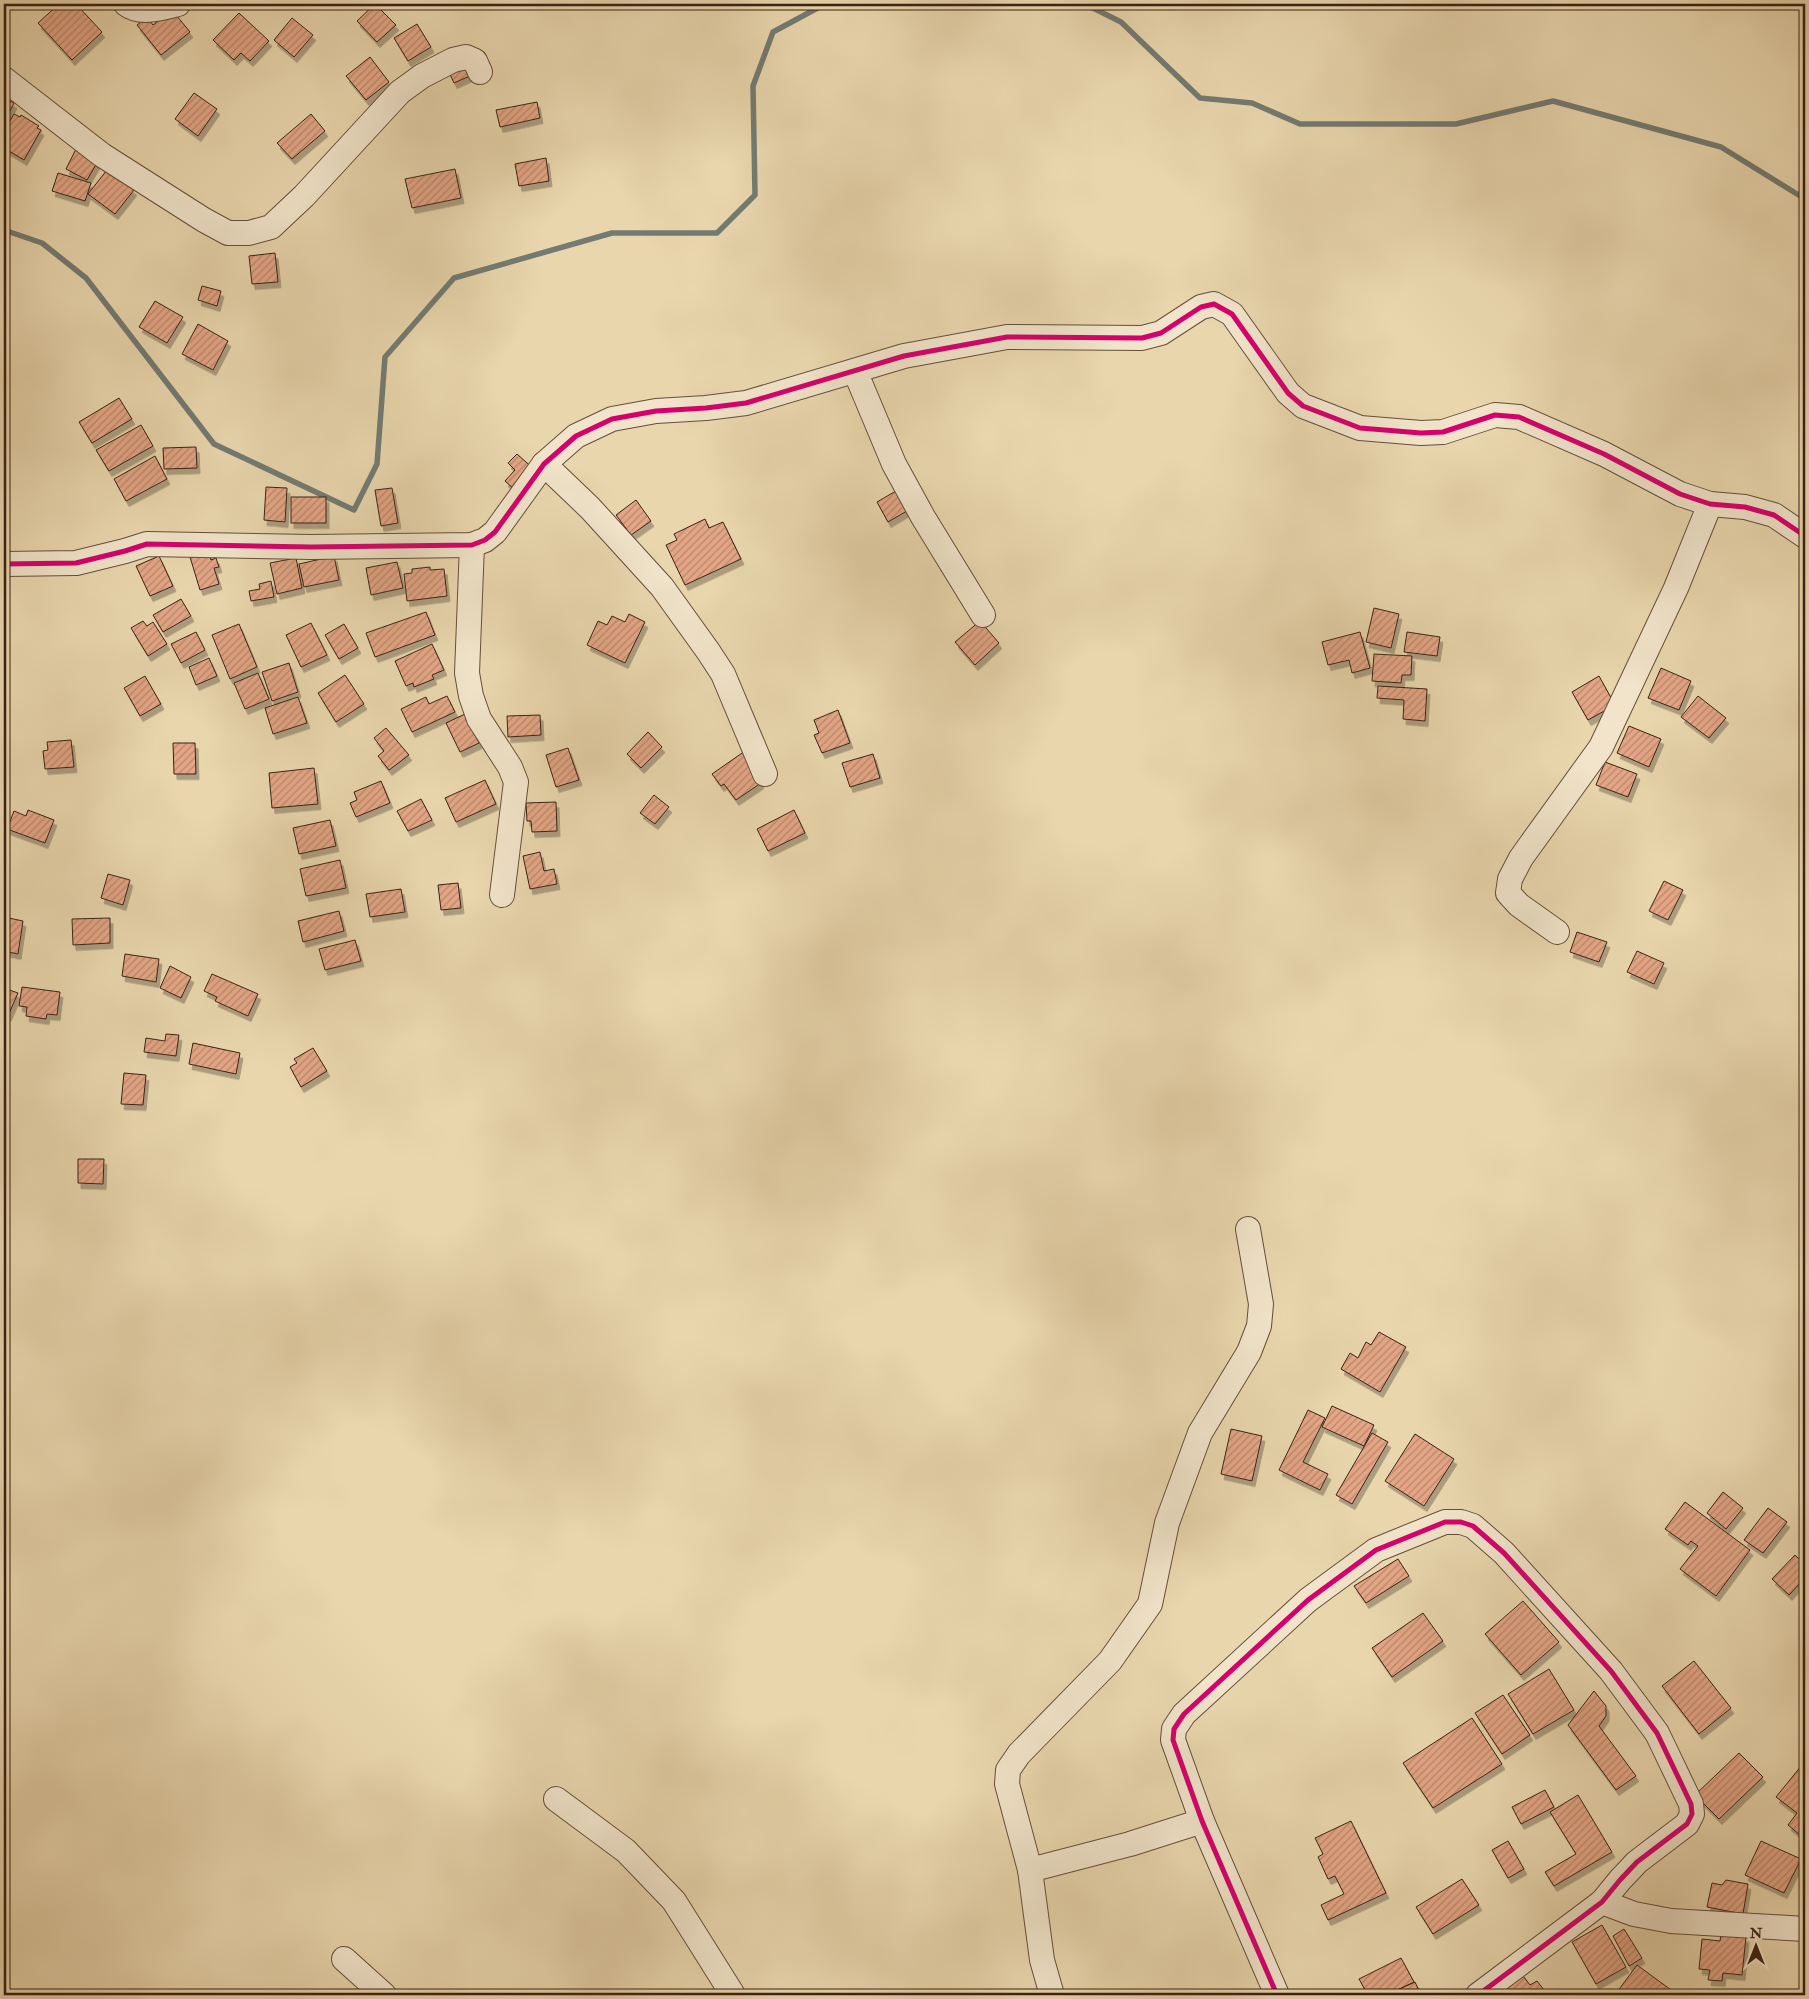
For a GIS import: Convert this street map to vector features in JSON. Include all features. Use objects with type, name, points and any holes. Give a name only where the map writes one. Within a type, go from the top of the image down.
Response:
[{"type":"street","points":[[126,4],[132,8],[158,9],[178,4]]},
{"type":"street","points":[[4,79],[102,155],[204,220],[228,233],[249,233],[271,227],[304,196],[400,92],[422,76],[453,60],[466,57],[475,62],[480,72]]},
{"type":"street","points":[[4,564],[76,563],[147,544],[311,547],[472,545],[485,540],[495,532],[544,464],[576,436],[612,418],[656,411],[746,403],[904,356],[1007,336],[1142,338],[1161,334],[1201,308],[1214,304],[1232,314],[1288,393],[1303,406],[1360,428],[1421,433],[1443,432],[1495,414],[1519,417],[1604,454],[1680,494],[1710,504],[1745,507],[1774,515],[1805,536]]},
{"type":"street","points":[[855,371],[894,464],[922,517],[983,615]]},
{"type":"street","points":[[544,464],[590,508],[662,587],[708,651],[723,674],[766,774]]},
{"type":"street","points":[[1557,932],[1520,905],[1508,893],[1510,879],[1521,858],[1601,747],[1676,588],[1710,504]]},
{"type":"street","points":[[472,545],[467,673],[470,696],[479,719],[510,767],[516,782],[502,895]]},
{"type":"street","points":[[1052,1995],[1042,1960],[1030,1870],[1007,1784],[1008,1770],[1018,1754],[1110,1661],[1150,1604],[1167,1523],[1200,1433],[1249,1352],[1259,1326],[1261,1304],[1248,1229]]},
{"type":"street","points":[[1276,1995],[1202,1821],[1173,1740],[1174,1729],[1184,1714],[1308,1600],[1376,1550],[1444,1522],[1461,1522],[1473,1526],[1504,1553],[1610,1671],[1657,1733],[1691,1804],[1692,1814],[1687,1824],[1637,1862],[1602,1902],[1478,1995]]},
{"type":"street","points":[[556,1799],[626,1851],[674,1901],[733,1995]]},
{"type":"street","points":[[1030,1870],[1130,1844],[1202,1821]]},
{"type":"street","points":[[1602,1902],[1634,1914],[1671,1921],[1805,1928]]},
{"type":"street","points":[[344,1959],[384,1995]]},
{"type":"building","points":[[59,4],[76,4],[102,32],[72,60],[38,23]]},
{"type":"building","points":[[375,4],[396,25],[377,42],[357,21]]},
{"type":"building","points":[[172,10],[190,32],[161,55],[137,25],[147,17],[153,25]]},
{"type":"building","points":[[239,13],[269,41],[250,61],[241,53],[234,60],[213,40]]},
{"type":"building","points":[[292,18],[313,35],[294,57],[274,40]]},
{"type":"building","points":[[417,24],[431,47],[408,61],[394,38]]},
{"type":"building","points":[[370,57],[389,82],[366,100],[346,76]]},
{"type":"building","points":[[467,62],[472,75],[454,83],[448,70]]},
{"type":"building","points":[[194,93],[217,109],[198,136],[175,119]]},
{"type":"building","points":[[4,98],[14,103],[4,123]]},
{"type":"building","points":[[537,102],[540,118],[500,127],[496,110]]},
{"type":"building","points":[[14,114],[20,117],[21,115],[39,126],[37,128],[41,130],[24,160],[4,148],[4,131]]},
{"type":"building","points":[[311,114],[325,131],[292,159],[277,143]]},
{"type":"building","points":[[76,149],[98,161],[87,180],[66,169]]},
{"type":"building","points":[[546,158],[549,181],[519,186],[515,164]]},
{"type":"building","points":[[455,169],[461,198],[412,208],[405,179]]},
{"type":"building","points":[[107,170],[134,190],[115,214],[88,194]]},
{"type":"building","points":[[58,173],[91,183],[85,201],[52,191]]},
{"type":"building","points":[[275,253],[278,282],[252,284],[249,256]]},
{"type":"building","points":[[202,286],[221,291],[217,306],[198,300]]},
{"type":"building","points":[[155,301],[183,317],[167,343],[139,327]]},
{"type":"building","points":[[198,324],[228,341],[213,370],[182,354]]},
{"type":"building","points":[[119,398],[132,419],[92,443],[79,422]]},
{"type":"building","points":[[141,425],[153,446],[109,471],[96,450]]},
{"type":"building","points":[[196,447],[197,468],[164,469],[163,448]]},
{"type":"building","points":[[517,454],[535,470],[516,491],[505,481],[515,470],[508,463]]},
{"type":"building","points":[[155,456],[167,479],[126,501],[114,479]]},
{"type":"building","points":[[266,487],[287,488],[285,522],[264,520]]},
{"type":"building","points":[[392,488],[398,523],[381,526],[375,490]]},
{"type":"building","points":[[901,488],[912,508],[888,522],[877,502]]},
{"type":"building","points":[[291,497],[326,497],[326,523],[291,523]]},
{"type":"building","points":[[636,500],[651,521],[631,535],[616,515]]},
{"type":"building","points":[[705,519],[709,528],[723,522],[741,559],[685,585],[666,545],[677,540],[674,534]]},
{"type":"building","points":[[208,551],[211,560],[216,558],[219,567],[214,568],[219,584],[200,590],[190,557]]},
{"type":"building","points":[[159,556],[173,586],[150,596],[136,566]]},
{"type":"building","points":[[334,556],[339,580],[304,587],[299,564]]},
{"type":"building","points":[[296,558],[302,588],[277,594],[270,563]]},
{"type":"building","points":[[397,562],[403,588],[371,595],[366,568]]},
{"type":"building","points":[[430,567],[430,570],[444,569],[447,596],[407,601],[404,574],[412,573],[412,569]]},
{"type":"building","points":[[271,581],[274,597],[251,601],[249,591],[260,589],[259,584]]},
{"type":"building","points":[[181,599],[191,616],[163,632],[153,615]]},
{"type":"building","points":[[1374,608],[1399,614],[1391,648],[1366,642]]},
{"type":"building","points":[[426,612],[435,635],[375,657],[366,633]]},
{"type":"building","points":[[629,614],[645,622],[625,663],[587,645],[598,621],[607,625],[612,616],[625,622]]},
{"type":"building","points":[[143,621],[147,626],[153,622],[167,644],[148,656],[131,628]]},
{"type":"building","points":[[980,621],[999,643],[975,665],[955,642]]},
{"type":"building","points":[[311,623],[327,655],[301,667],[286,635]]},
{"type":"building","points":[[239,624],[257,667],[230,679],[212,635]]},
{"type":"building","points":[[344,624],[358,648],[339,659],[325,635]]},
{"type":"building","points":[[196,632],[205,650],[181,663],[171,644]]},
{"type":"building","points":[[1360,632],[1370,668],[1352,673],[1349,660],[1328,665],[1322,642]]},
{"type":"building","points":[[1407,632],[1440,637],[1437,656],[1404,652]]},
{"type":"building","points":[[432,644],[444,670],[432,675],[434,679],[414,687],[413,683],[406,686],[395,661]]},
{"type":"building","points":[[1374,654],[1412,656],[1411,675],[1402,675],[1401,683],[1372,681]]},
{"type":"building","points":[[209,658],[217,676],[196,685],[189,667]]},
{"type":"building","points":[[289,663],[298,692],[272,701],[262,672]]},
{"type":"building","points":[[1661,668],[1691,681],[1679,710],[1648,698]]},
{"type":"building","points":[[258,673],[269,699],[245,709],[234,683]]},
{"type":"building","points":[[345,675],[364,704],[336,722],[318,693]]},
{"type":"building","points":[[145,676],[161,704],[140,716],[124,688]]},
{"type":"building","points":[[1599,676],[1615,705],[1588,720],[1572,692]]},
{"type":"building","points":[[1378,686],[1427,689],[1425,721],[1403,719],[1404,700],[1377,698]]},
{"type":"building","points":[[447,696],[455,712],[412,732],[401,709],[426,697],[429,704]]},
{"type":"building","points":[[1698,696],[1726,718],[1709,738],[1681,717]]},
{"type":"building","points":[[298,697],[307,723],[273,734],[265,708]]},
{"type":"building","points":[[838,710],[850,743],[822,753],[814,735],[819,733],[814,720]]},
{"type":"building","points":[[465,714],[479,743],[460,752],[446,723]]},
{"type":"building","points":[[540,715],[541,735],[508,737],[507,716]]},
{"type":"building","points":[[1629,726],[1661,739],[1649,767],[1617,753]]},
{"type":"building","points":[[386,728],[409,755],[389,770],[378,756],[384,751],[374,738]]},
{"type":"building","points":[[648,732],[662,747],[641,768],[627,754]]},
{"type":"building","points":[[71,740],[74,767],[45,769],[43,751],[48,750],[47,742]]},
{"type":"building","points":[[173,743],[195,743],[196,774],[174,774]]},
{"type":"building","points":[[568,748],[579,780],[556,787],[546,755]]},
{"type":"building","points":[[745,751],[761,783],[736,800],[724,784],[721,786],[712,774]]},
{"type":"building","points":[[873,754],[880,778],[850,787],[842,763]]},
{"type":"building","points":[[1605,762],[1637,774],[1628,797],[1596,785]]},
{"type":"building","points":[[314,768],[318,804],[272,808],[269,773]]},
{"type":"building","points":[[485,780],[496,804],[456,822],[445,798]]},
{"type":"building","points":[[381,781],[390,803],[356,817],[350,803],[357,800],[354,792]]},
{"type":"building","points":[[654,795],[669,807],[655,824],[640,813]]},
{"type":"building","points":[[421,799],[432,820],[408,831],[397,811]]},
{"type":"building","points":[[556,802],[557,831],[532,832],[531,821],[527,821],[526,803]]},
{"type":"building","points":[[28,810],[54,820],[45,843],[7,829],[14,811],[26,816]]},
{"type":"building","points":[[794,810],[805,833],[768,851],[757,829]]},
{"type":"building","points":[[330,820],[336,846],[299,854],[293,828]]},
{"type":"building","points":[[540,852],[544,871],[554,869],[557,884],[530,889],[523,856]]},
{"type":"building","points":[[340,860],[346,888],[306,896],[300,869]]},
{"type":"building","points":[[108,874],[130,880],[123,905],[101,898]]},
{"type":"building","points":[[1664,881],[1683,890],[1668,920],[1649,911]]},
{"type":"building","points":[[458,883],[461,908],[441,910],[438,885]]},
{"type":"building","points":[[401,889],[405,912],[370,917],[366,894]]},
{"type":"building","points":[[339,911],[344,931],[303,942],[298,921]]},
{"type":"building","points":[[4,917],[23,921],[18,954],[4,951]]},
{"type":"building","points":[[110,918],[110,943],[73,945],[72,919]]},
{"type":"building","points":[[1577,932],[1607,942],[1599,962],[1570,952]]},
{"type":"building","points":[[355,940],[361,961],[325,970],[319,949]]},
{"type":"building","points":[[1637,951],[1664,963],[1654,984],[1627,972]]},
{"type":"building","points":[[125,954],[159,959],[156,982],[122,976]]},
{"type":"building","points":[[170,966],[191,977],[181,998],[160,988]]},
{"type":"building","points":[[212,974],[258,994],[248,1016],[215,1001],[217,997],[204,991]]},
{"type":"building","points":[[22,987],[60,992],[57,1015],[47,1014],[46,1019],[26,1016],[27,1007],[19,1006]]},
{"type":"building","points":[[4,988],[18,993],[8,1016],[4,1014]]},
{"type":"building","points":[[166,1034],[179,1035],[176,1056],[144,1052],[146,1038],[165,1041]]},
{"type":"building","points":[[193,1043],[240,1053],[236,1074],[189,1064]]},
{"type":"building","points":[[313,1048],[327,1071],[301,1087],[290,1067],[297,1063],[294,1059]]},
{"type":"building","points":[[124,1073],[146,1075],[143,1105],[121,1104]]},
{"type":"building","points":[[78,1159],[104,1159],[103,1184],[78,1183]]},
{"type":"building","points":[[1379,1332],[1406,1347],[1380,1392],[1341,1369],[1350,1353],[1358,1358],[1366,1342],[1371,1345]]},
{"type":"building","points":[[1332,1406],[1374,1425],[1364,1446],[1322,1427]]},
{"type":"building","points":[[1308,1410],[1325,1418],[1303,1462],[1328,1474],[1320,1490],[1279,1470]]},
{"type":"building","points":[[1231,1429],[1262,1436],[1252,1481],[1221,1474]]},
{"type":"building","points":[[1372,1433],[1388,1442],[1352,1504],[1336,1495]]},
{"type":"building","points":[[1415,1434],[1454,1459],[1424,1506],[1385,1481]]},
{"type":"building","points":[[1723,1492],[1743,1508],[1726,1529],[1707,1513]]},
{"type":"building","points":[[1685,1502],[1750,1550],[1716,1596],[1680,1569],[1698,1546],[1691,1541],[1688,1545],[1665,1529]]},
{"type":"building","points":[[1768,1508],[1787,1522],[1763,1553],[1744,1540]]},
{"type":"building","points":[[1795,1555],[1805,1565],[1805,1578],[1789,1595],[1772,1579]]},
{"type":"building","points":[[1398,1559],[1409,1576],[1366,1603],[1354,1586]]},
{"type":"building","points":[[1523,1601],[1559,1642],[1521,1675],[1485,1634]]},
{"type":"building","points":[[1423,1613],[1443,1641],[1392,1677],[1372,1648]]},
{"type":"building","points":[[1694,1661],[1731,1708],[1699,1734],[1662,1686]]},
{"type":"building","points":[[1549,1669],[1574,1710],[1533,1734],[1508,1694]]},
{"type":"building","points":[[1594,1691],[1606,1706],[1606,1716],[1599,1726],[1636,1776],[1616,1790],[1568,1725]]},
{"type":"building","points":[[1503,1695],[1530,1735],[1502,1754],[1475,1713]]},
{"type":"building","points":[[1472,1718],[1502,1764],[1433,1808],[1403,1763]]},
{"type":"building","points":[[1739,1753],[1763,1777],[1719,1819],[1695,1795]]},
{"type":"building","points":[[1802,1765],[1805,1768],[1805,1829],[1800,1835],[1788,1825],[1797,1813],[1776,1797]]},
{"type":"building","points":[[1545,1790],[1554,1807],[1521,1824],[1512,1807]]},
{"type":"building","points":[[1578,1795],[1612,1852],[1554,1886],[1545,1872],[1576,1854],[1550,1812]]},
{"type":"building","points":[[1351,1821],[1386,1893],[1328,1920],[1321,1905],[1344,1894],[1335,1876],[1328,1879],[1318,1857],[1323,1854],[1315,1838]]},
{"type":"building","points":[[1508,1841],[1524,1869],[1508,1878],[1492,1850]]},
{"type":"building","points":[[1761,1841],[1801,1859],[1784,1893],[1745,1875]]},
{"type":"building","points":[[1462,1879],[1479,1905],[1433,1934],[1416,1907]]},
{"type":"building","points":[[1726,1880],[1748,1884],[1743,1914],[1707,1907],[1712,1883],[1722,1885]]},
{"type":"building","points":[[1602,1925],[1626,1967],[1596,1984],[1572,1942]]},
{"type":"building","points":[[1624,1929],[1642,1958],[1629,1966],[1613,1936]]},
{"type":"building","points":[[1721,1934],[1746,1937],[1742,1975],[1723,1973],[1722,1981],[1708,1980],[1710,1970],[1699,1969],[1702,1939],[1720,1941]]},
{"type":"building","points":[[1401,1958],[1414,1982],[1387,1995],[1368,1995],[1359,1979]]},
{"type":"building","points":[[1637,1965],[1678,1995],[1621,1995],[1617,1992]]},
{"type":"building","points":[[1518,1969],[1530,1985],[1537,1981],[1548,1995],[1512,1995],[1501,1981]]},
{"type":"building","points":[[1415,1982],[1421,1995],[1397,1995],[1395,1991]]},
{"type":"waterway","points":[[4,230],[42,243],[86,278],[214,444],[354,510],[377,464],[385,357],[454,278],[612,233],[717,233],[755,195],[753,86],[773,32],[825,4]]},
{"type":"waterway","points":[[1085,4],[1121,22],[1200,98],[1252,103],[1300,124],[1456,124],[1553,101],[1721,147],[1805,199]]},
{"type":"cycle path","points":[[4,564],[76,563],[147,544],[311,547],[472,545],[485,540],[495,532],[544,464],[576,436],[612,419],[656,411],[746,403],[904,356],[1007,337],[1142,338],[1161,333],[1201,307],[1214,304],[1232,314],[1288,393],[1303,406],[1360,428],[1421,433],[1443,432],[1495,415],[1519,417],[1604,454],[1680,494],[1710,504],[1745,507],[1774,515],[1805,536]]},
{"type":"cycle path","points":[[1277,1995],[1202,1821],[1173,1740],[1174,1729],[1184,1714],[1308,1600],[1376,1550],[1445,1522],[1461,1522],[1473,1526],[1504,1553],[1611,1671],[1657,1733],[1691,1804],[1692,1814],[1687,1824],[1637,1862],[1602,1902],[1478,1995]]}]
